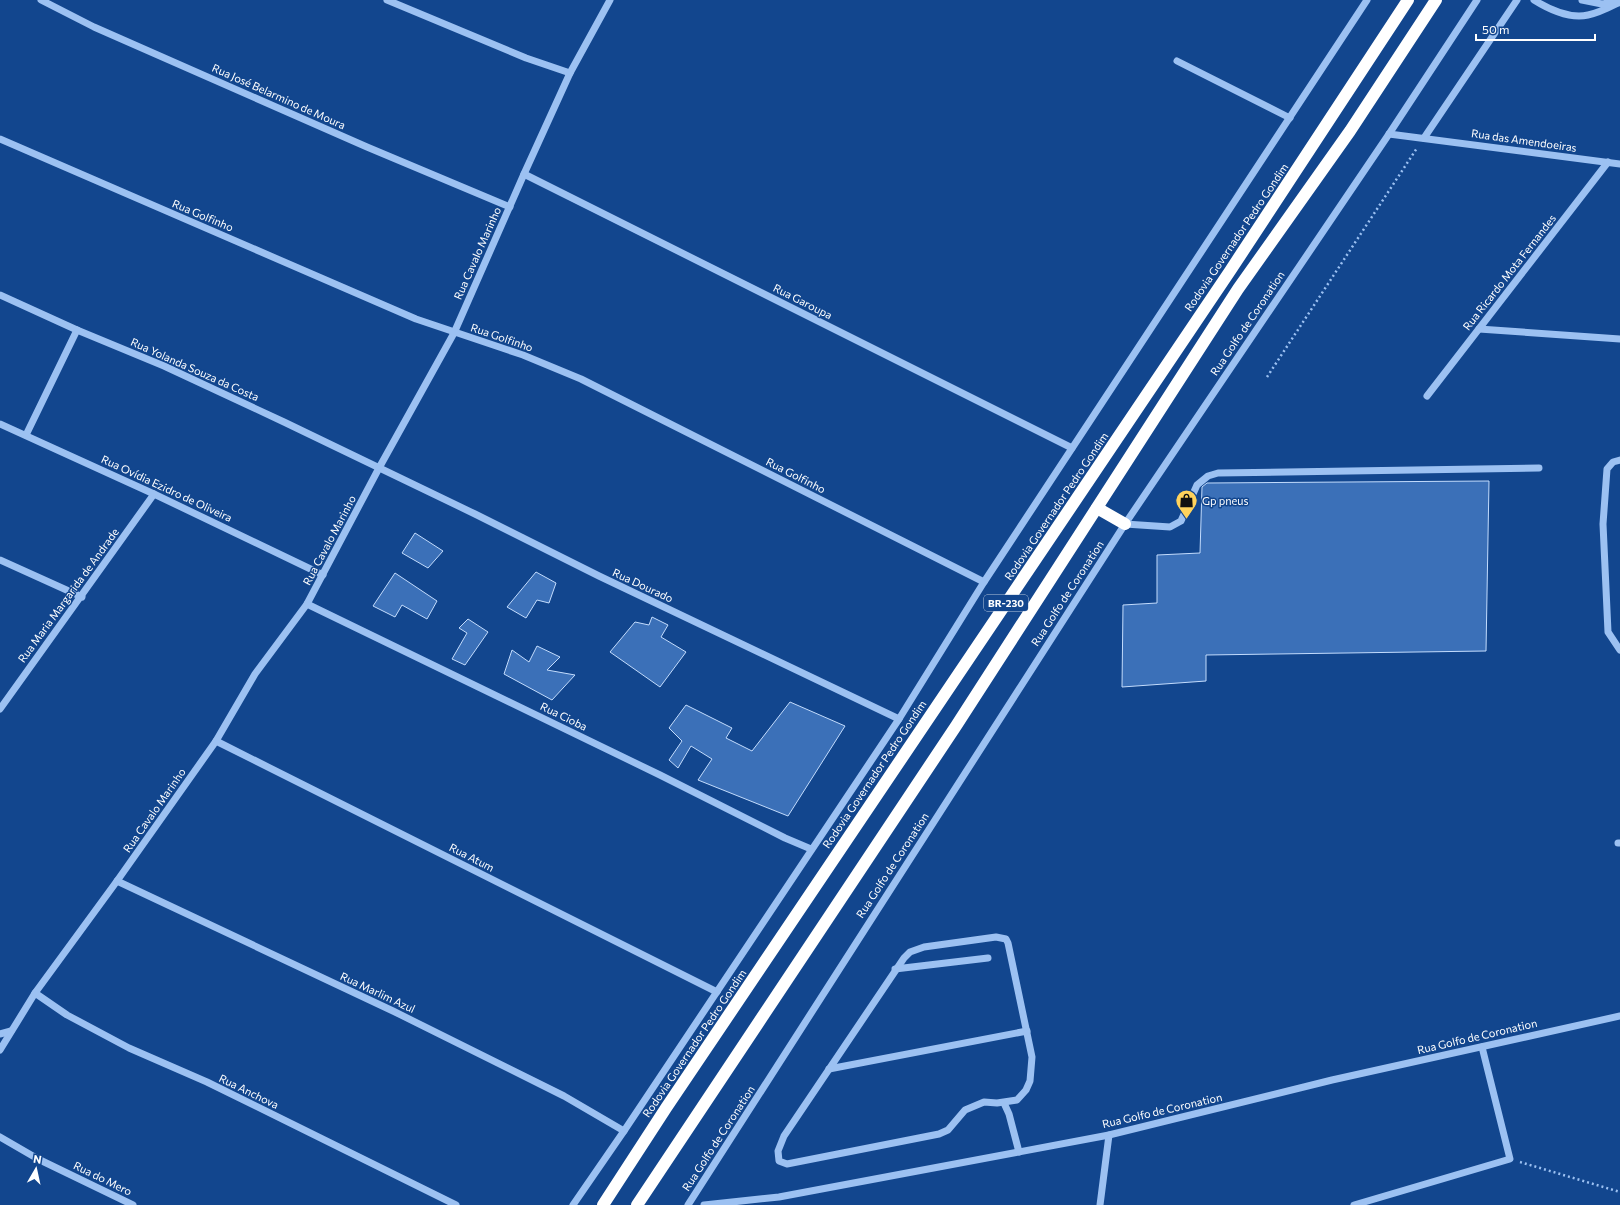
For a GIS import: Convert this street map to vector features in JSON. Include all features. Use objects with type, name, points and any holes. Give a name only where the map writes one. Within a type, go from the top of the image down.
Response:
[{"type":"highway","name":"Rodovia Governador Pedro Gondim","points":[[603,1205],[799,909],[1230,271],[1408,0]]},
{"type":"highway","name":"BR-230","points":[[638,1205],[956,726],[1238,289],[1350,131],[1436,0]]},
{"type":"highway","points":[[1097,508],[1125,524]]},
{"type":"street","name":"Rua José Belarmino de Moura","points":[[41,0],[94,27],[367,146],[510,206]]},
{"type":"street","points":[[387,0],[526,58],[570,73]]},
{"type":"street","name":"Rua Cavalo Marinho","points":[[0,1050],[35,993],[117,881],[216,741],[255,674],[307,604],[379,468],[454,333],[570,73],[610,0]]},
{"type":"street","points":[[573,1205],[899,719],[984,582],[1367,0]]},
{"type":"street","name":"Rua Golfo de Coronation","points":[[688,1205],[1125,524],[1389,134],[1477,0]]},
{"type":"street","points":[[1424,138],[1517,0]]},
{"type":"street","points":[[1534,0],[1548,9],[1569,16],[1587,15],[1620,2]]},
{"type":"street","points":[[1582,0],[1602,4],[1620,2]]},
{"type":"street","points":[[1177,61],[1290,118]]},
{"type":"street","name":"Rua das Amendoeiras","points":[[1389,134],[1620,164]]},
{"type":"street","name":"Rua Golfinho","points":[[0,139],[409,316],[523,356],[581,379],[984,582]]},
{"type":"street","name":"Rua Ricardo Mota Fernandes","points":[[1427,396],[1608,162]]},
{"type":"street","name":"Rua Garoupa","points":[[524,174],[1072,448]]},
{"type":"street","name":"Rua Yolanda Souza da Costa","points":[[0,295],[77,330],[164,366],[379,468]]},
{"type":"street","points":[[1479,329],[1620,339]]},
{"type":"street","points":[[26,435],[77,330]]},
{"type":"street","name":"Rua Ovídia Ezidro de Oliveira","points":[[0,424],[154,494],[323,576]]},
{"type":"street","points":[[1620,460],[1613,462],[1608,469],[1605,483],[1603,538],[1608,632],[1620,650]]},
{"type":"street","name":"Rua Dourado","points":[[379,468],[606,579],[899,719]]},
{"type":"street","points":[[1125,524],[1170,527],[1181,521],[1197,485],[1208,476],[1218,473],[1539,468]]},
{"type":"street","name":"Rua Maria Margarida de Andrade","points":[[0,709],[82,597],[154,494]]},
{"type":"street","points":[[0,560],[82,597]]},
{"type":"street","name":"Rua Cioba","points":[[307,604],[666,778],[785,838],[811,849]]},
{"type":"street","points":[[0,694],[8,697]]},
{"type":"street","name":"Rua Atum","points":[[216,741],[717,992]]},
{"type":"street","name":"Rua Marlim Azul","points":[[117,881],[393,1011],[564,1096],[624,1131]]},
{"type":"street","points":[[996,937],[1006,939],[1027,1030],[1032,1057],[1030,1081],[1026,1090],[1017,1100],[1004,1103],[984,1102],[965,1110],[948,1130],[939,1134],[787,1164],[779,1161],[778,1151],[784,1136],[895,969],[910,952],[924,947],[996,937]]},
{"type":"street","points":[[895,969],[988,958]]},
{"type":"street","name":"Rua Anchova","points":[[35,993],[67,1015],[129,1048],[207,1082],[456,1205]]},
{"type":"street","name":"Rua Golfo de Coronation","points":[[704,1205],[779,1197],[1109,1135],[1332,1080],[1620,1016]]},
{"type":"street","points":[[829,1069],[1027,1030]]},
{"type":"street","points":[[0,1034],[11,1031]]},
{"type":"street","points":[[1354,1205],[1510,1159],[1482,1047]]},
{"type":"street","points":[[1004,1103],[1009,1114],[1019,1152]]},
{"type":"street","points":[[1100,1205],[1109,1135]]},
{"type":"street","name":"Rua do Mero","points":[[0,1137],[38,1159],[133,1205]]},
{"type":"path","points":[[1267,377],[1424,138]]},
{"type":"path","points":[[1510,1159],[1620,1192]]},
{"type":"building","points":[[1489,481],[1486,651],[1206,655],[1206,681],[1122,687],[1123,605],[1157,603],[1157,555],[1200,553],[1202,487],[1207,483]]},
{"type":"building","points":[[415,533],[443,551],[428,568],[402,553]]},
{"type":"building","points":[[536,572],[556,583],[549,603],[537,600],[526,618],[507,607]]},
{"type":"building","points":[[395,573],[437,601],[427,619],[402,605],[395,617],[373,606]]},
{"type":"building","points":[[652,617],[668,625],[661,637],[686,652],[660,687],[610,652],[635,622],[649,625]]},
{"type":"building","points":[[468,619],[488,632],[465,665],[452,659],[467,633],[459,628]]},
{"type":"building","points":[[537,646],[560,657],[547,670],[575,675],[552,700],[504,674],[512,650],[529,662]]},
{"type":"building","points":[[790,702],[845,726],[788,816],[698,780],[712,759],[691,746],[678,768],[669,760],[682,741],[669,728],[686,705],[732,728],[726,738],[752,751]]},
{"type":"place","name":"Gp pneus","points":[[1186,520]]}]
